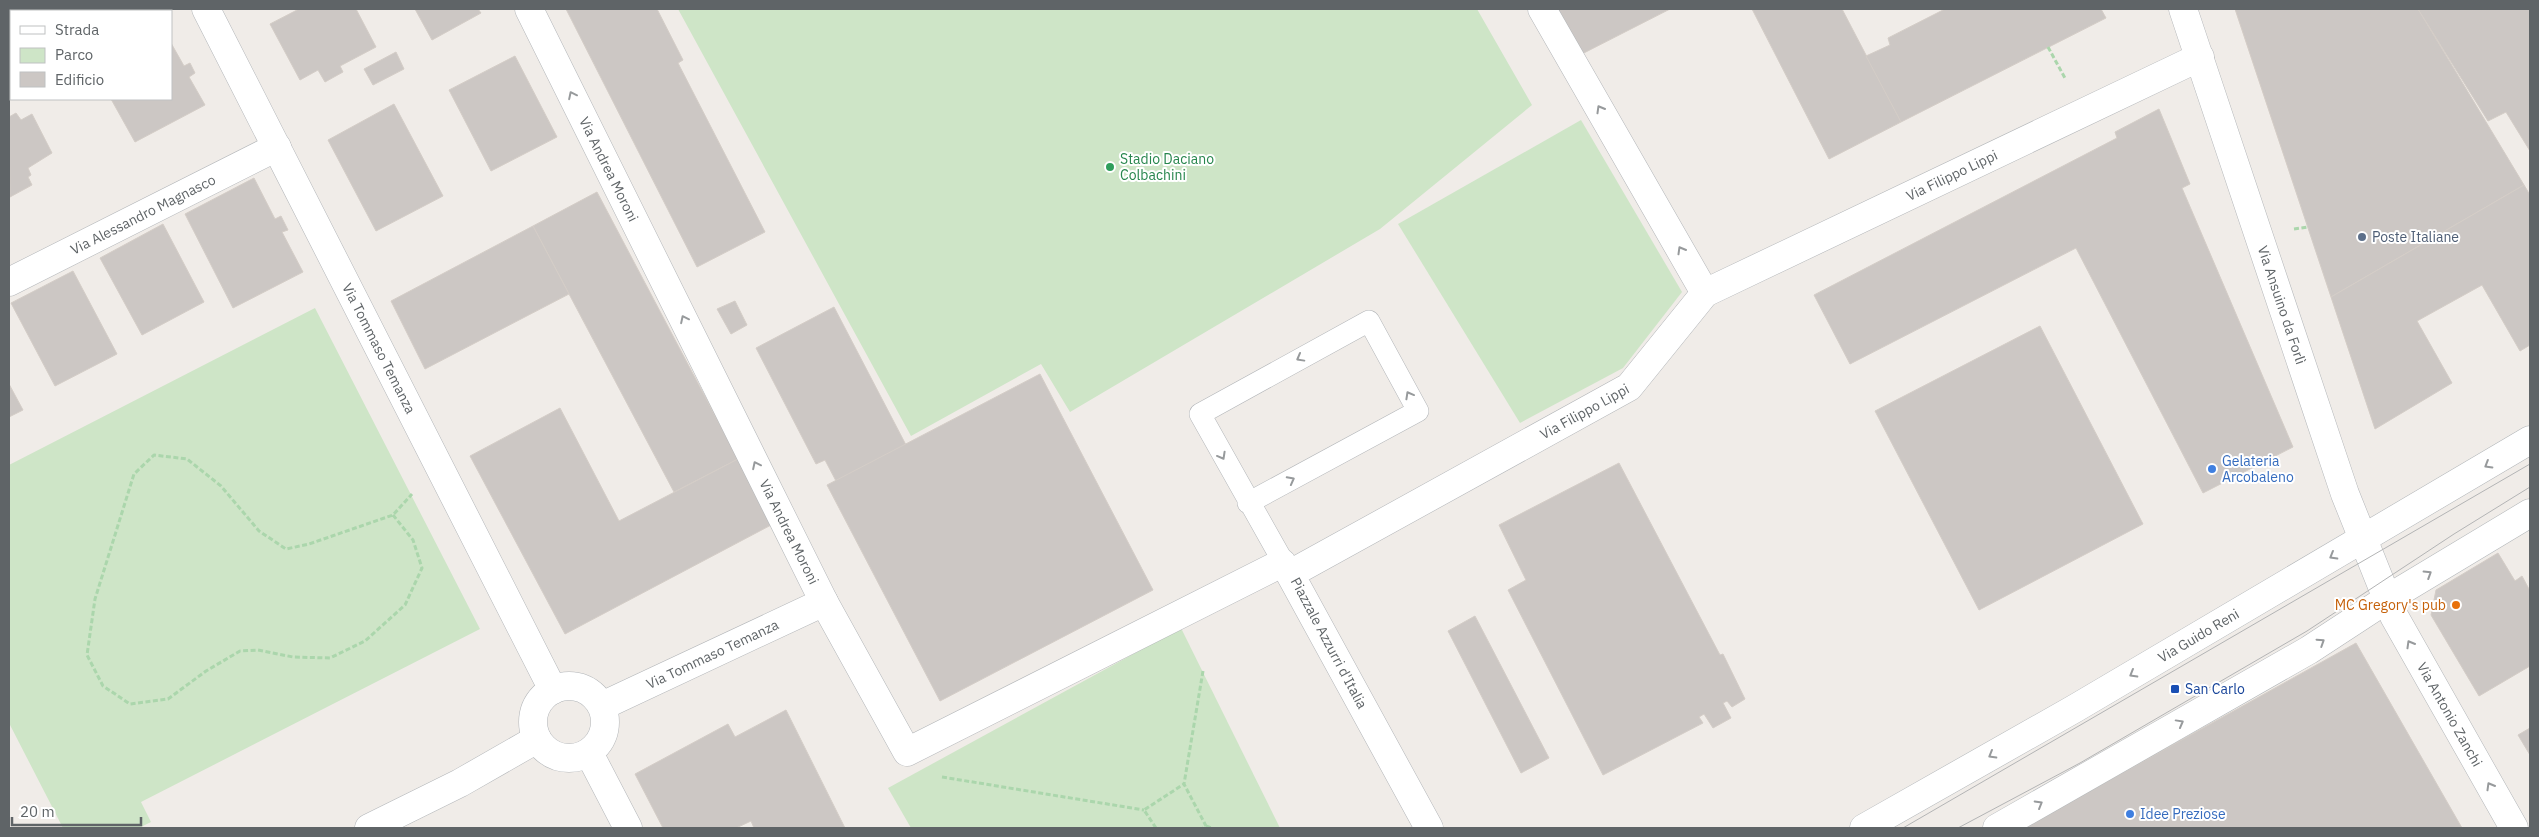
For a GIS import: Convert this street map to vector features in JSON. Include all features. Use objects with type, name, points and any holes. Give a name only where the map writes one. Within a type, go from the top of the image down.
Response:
[{"type":"street","name":"Via Tommaso Temanza","points":[[206,9],[553,690]]},
{"type":"street","name":"Via Andrea Moroni","points":[[529,9],[824,602],[907,752],[1205,603]]},
{"type":"street","points":[[1542,9],[1705,293]]},
{"type":"street","name":"Via Ansuino da Forlì","points":[[2182,9],[2200,57],[2345,494],[2387,599]]},
{"type":"street","name":"Via Filippo Lippi","points":[[1512,450],[1629,387],[1705,293],[2200,57]]},
{"type":"street","name":"Via Alessandro Magnasco","points":[[9,282],[277,147]]},
{"type":"street","name":"Via Guido Reni","points":[[1864,828],[2530,440]]},
{"type":"street","name":"Piazzale Azzurri d'Italia","points":[[1205,603],[1286,568],[1512,450]]},
{"type":"street","points":[[1996,828],[2309,650],[2387,599],[2530,513]]},
{"type":"street","name":"Piazzale Azzurri d'Italia","points":[[1286,568],[1429,828]]},
{"type":"street","name":"Via Antonio Zanchi","points":[[2387,599],[2394,616],[2514,828]]},
{"type":"street","name":"Via Tommaso Temanza","points":[[602,706],[824,602]]},
{"type":"street","points":[[564,686],[576,686],[595,696],[602,706],[606,727],[598,746],[589,753],[578,758],[554,755],[544,748],[537,738],[533,716],[537,705],[553,690],[564,686]]},
{"type":"street","points":[[369,828],[460,783],[537,738]]},
{"type":"street","points":[[589,753],[628,828]]},
{"type":"lane","points":[[1248,503],[1418,411],[1368,321],[1200,414],[1248,503],[1286,568]]},
{"type":"path","points":[[393,515],[413,540],[422,568],[405,605],[365,641],[330,658],[293,657],[258,650],[240,651],[206,670],[168,699],[130,704],[103,686],[88,655],[94,599],[134,474],[154,455],[187,459],[221,486],[259,531],[286,549],[309,544],[393,515],[411,495],[420,491]]},
{"type":"path","points":[[1203,671],[1184,784],[1205,827],[1212,828]]},
{"type":"path","points":[[936,776],[1144,810],[1184,784]]},
{"type":"path","points":[[1144,810],[1156,828]]},
{"type":"green space","name":"Stadio Daciano Colbachini","points":[[678,9],[1477,9],[1532,105],[1380,229],[1070,412],[1041,364],[911,436]]},
{"type":"green space","points":[[1581,120],[1682,292],[1623,368],[1520,423],[1398,224]]},
{"type":"green space","points":[[315,308],[480,629],[141,802],[151,822],[139,828],[63,828],[9,723],[9,465]]},
{"type":"green space","points":[[1181,628],[1280,828],[911,828],[888,788]]},
{"type":"building","points":[[18,9],[83,10],[18,10]]},
{"type":"building","points":[[299,9],[356,9],[376,47],[340,66],[343,72],[325,82],[318,70],[300,80],[270,24]]},
{"type":"building","points":[[415,9],[478,9],[481,13],[432,40]]},
{"type":"building","points":[[566,9],[657,9],[683,60],[678,63],[765,232],[697,267]]},
{"type":"building","points":[[1549,9],[1670,9],[1574,58]]},
{"type":"building","points":[[1752,9],[1842,9],[1901,122],[1829,159]]},
{"type":"building","points":[[1945,9],[2101,9],[2106,18],[1901,122],[1866,56],[1890,45],[1888,38]]},
{"type":"building","points":[[2235,9],[2418,9],[2524,185],[2331,297]]},
{"type":"building","points":[[2418,9],[2530,9],[2530,151],[2506,112],[2488,121]]},
{"type":"building","points":[[172,45],[184,66],[190,63],[195,73],[189,77],[205,105],[135,142],[112,100],[172,100]]},
{"type":"building","points":[[396,52],[404,69],[373,85],[364,69]]},
{"type":"building","points":[[515,56],[557,137],[491,171],[449,90]]},
{"type":"building","points":[[394,104],[443,196],[376,231],[328,140]]},
{"type":"building","points":[[2159,109],[2190,184],[2182,188],[2293,447],[2203,493],[2076,248],[1850,364],[1814,295],[2117,138],[2115,132]]},
{"type":"building","points":[[16,113],[21,120],[32,114],[52,153],[28,168],[31,175],[28,177],[32,185],[10,197],[9,117]]},
{"type":"building","points":[[254,178],[275,219],[281,216],[288,230],[282,232],[303,272],[233,308],[185,214]]},
{"type":"building","points":[[2524,185],[2530,195],[2530,345],[2520,351],[2482,285],[2417,321],[2452,383],[2375,429],[2331,297]]},
{"type":"building","points":[[597,192],[738,459],[674,492],[533,226]]},
{"type":"building","points":[[163,224],[204,302],[142,335],[100,258]]},
{"type":"building","points":[[533,226],[569,294],[425,369],[391,301]]},
{"type":"building","points":[[73,271],[117,354],[55,386],[11,303]]},
{"type":"building","points":[[735,301],[747,325],[731,334],[717,309]]},
{"type":"building","points":[[834,307],[906,445],[836,481],[825,460],[816,464],[756,348]]},
{"type":"building","points":[[2040,326],[2143,524],[1979,610],[1875,411]]},
{"type":"building","points":[[1040,374],[1153,590],[940,701],[827,485]]},
{"type":"building","points":[[9,384],[23,410],[9,417]]},
{"type":"building","points":[[560,408],[619,521],[738,459],[773,524],[565,634],[470,456]]},
{"type":"building","points":[[1619,463],[1720,655],[1723,654],[1745,699],[1732,707],[1727,701],[1723,703],[1731,718],[1713,728],[1704,714],[1699,717],[1703,723],[1603,775],[1508,590],[1526,580],[1499,525]]},
{"type":"building","points":[[2498,553],[2515,581],[2522,576],[2530,591],[2530,666],[2479,696],[2431,615],[2436,590]]},
{"type":"building","points":[[1475,616],[1549,758],[1521,773],[1448,631]]},
{"type":"building","points":[[2356,643],[2462,828],[2023,828]]},
{"type":"building","points":[[786,710],[845,828],[754,828],[751,821],[736,828],[663,828],[635,774],[728,724],[735,737]]},
{"type":"building","points":[[2530,728],[2530,755],[2518,735]]},
{"type":"tram line","points":[[1903,828],[2530,464]]},
{"type":"tram line","points":[[1958,828],[2080,763],[2307,631],[2454,534],[2530,487]]},
{"type":"place","name":"Stadio Daciano Colbachini","points":[[1110,167]]},
{"type":"place","name":"Poste Italiane","points":[[2362,237]]},
{"type":"place","name":"Gelateria Arcobaleno","points":[[2212,469]]},
{"type":"place","name":"MC Gregory's pub","points":[[2456,605]]},
{"type":"place","name":"San Carlo","points":[[2175,689]]},
{"type":"place","name":"Idee Preziose","points":[[2130,814]]}]
